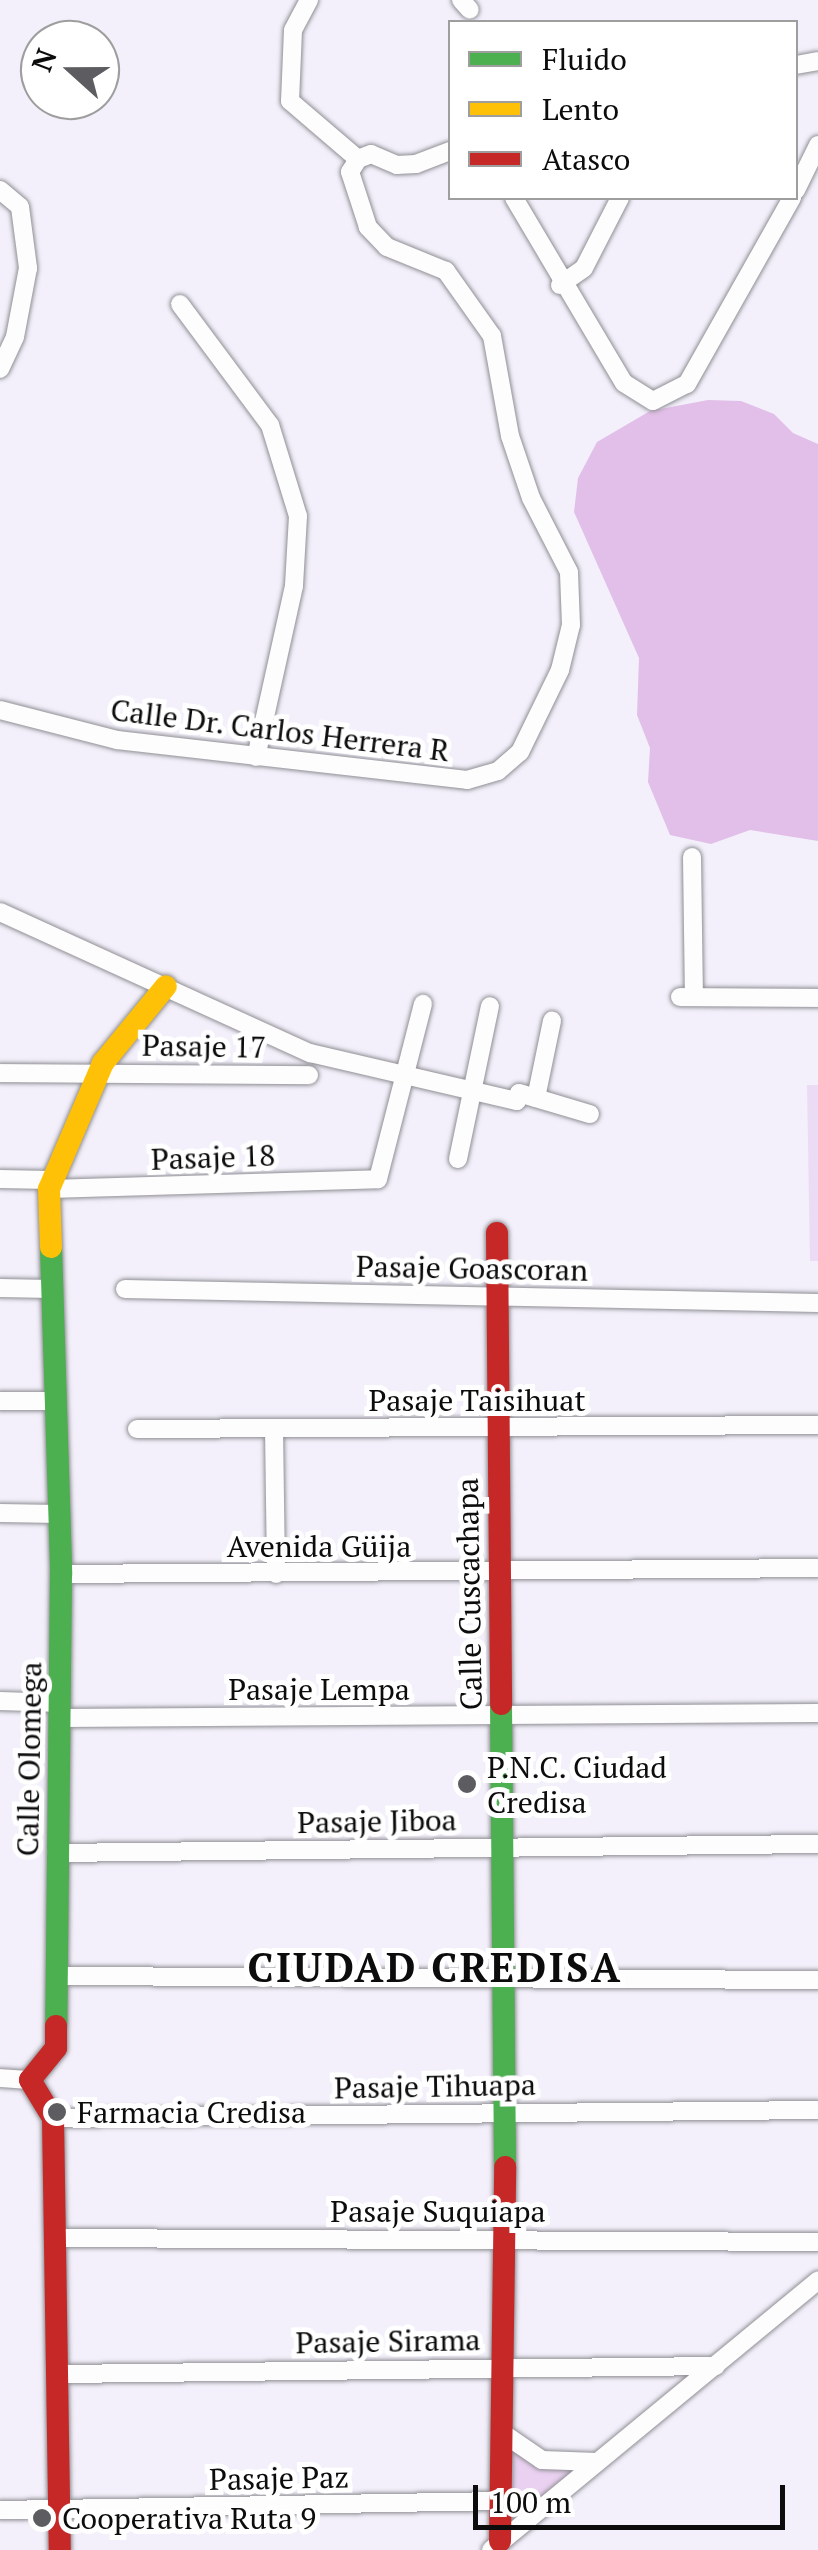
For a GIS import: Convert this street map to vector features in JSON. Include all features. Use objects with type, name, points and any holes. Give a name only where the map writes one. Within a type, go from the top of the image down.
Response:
[{"type":"street","points":[[309,0],[293,30],[290,100],[358,159],[371,154],[416,164],[448,151]]},
{"type":"street","points":[[798,186],[818,145]]},
{"type":"street","name":"Calle Dr. Carlos Herrera R","points":[[0,710],[116,740],[466,780],[498,771],[520,752],[541,717],[572,625],[570,572],[531,498],[510,436],[492,336],[446,271],[387,246],[368,228],[350,172],[358,159]]},
{"type":"street","points":[[0,190],[20,206],[28,268],[15,337],[0,369]]},
{"type":"street","points":[[515,200],[560,285],[624,383],[653,401],[687,384],[742,297],[791,200]]},
{"type":"street","points":[[560,285],[584,268],[619,200]]},
{"type":"street","points":[[180,304],[270,425],[298,516],[294,586],[256,757]]},
{"type":"street","points":[[692,857],[687,997],[818,998]]},
{"type":"street","points":[[0,912],[310,1053],[517,1101],[519,1093],[590,1114]]},
{"type":"street","name":"Calle Olomega","points":[[30,2080],[56,2050],[61,1574],[49,1184],[98,1072],[166,986]]},
{"type":"street","points":[[406,1076],[423,1004]]},
{"type":"street","points":[[458,1159],[490,1006]]},
{"type":"street","points":[[536,1098],[552,1021]]},
{"type":"street","name":"Pasaje 17","points":[[0,1073],[309,1075]]},
{"type":"street","name":"Pasaje 18","points":[[0,1179],[49,1184],[378,1180],[406,1076]]},
{"type":"street","name":"Calle Cuscachapa","points":[[496,2546],[506,2367],[498,1233]]},
{"type":"street","points":[[0,1288],[51,1289]]},
{"type":"street","name":"Pasaje Goascoran","points":[[125,1289],[818,1303]]},
{"type":"street","points":[[0,1401],[55,1402]]},
{"type":"street","name":"Pasaje Taisihuat","points":[[136,1429],[818,1425]]},
{"type":"street","points":[[274,1428],[276,1574]]},
{"type":"street","points":[[0,1513],[59,1514]]},
{"type":"street","name":"Avenida Güija","points":[[61,1574],[818,1568]]},
{"type":"street","name":"Pasaje Lempa","points":[[0,1701],[61,1710],[501,1715],[818,1713]]},
{"type":"street","name":"Pasaje Jiboa","points":[[56,1853],[818,1844]]},
{"type":"street","points":[[55,1976],[503,1982],[818,1980]]},
{"type":"street","points":[[0,2078],[30,2080],[53,2118],[59,2238],[60,2550]]},
{"type":"street","name":"Pasaje Tihuapa","points":[[53,2118],[818,2110]]},
{"type":"street","name":"Pasaje Suquiapa","points":[[59,2238],[818,2242]]},
{"type":"street","points":[[496,2546],[818,2280]]},
{"type":"street","name":"Pasaje Sirama","points":[[61,2374],[716,2366]]},
{"type":"street","points":[[504,2434],[542,2460],[597,2462]]},
{"type":"street","name":"Pasaje Paz","points":[[0,2510],[501,2501]]},
{"type":"shaded area","points":[[708,400],[741,401],[774,414],[793,433],[818,444],[818,841],[750,830],[711,844],[670,835],[648,782],[650,748],[637,715],[639,658],[574,512],[578,478],[597,442],[650,411]]},
{"type":"shaded area","points":[[807,1085],[818,1085],[818,1261],[810,1261]]},
{"type":"shaded area","points":[[504,2434],[542,2460],[597,2462],[500,2541]]},
{"type":"traffic: fast","points":[[51,1247],[61,1574],[56,2026]]},
{"type":"traffic: fast","points":[[501,1704],[505,2167]]},
{"type":"traffic: slow","points":[[51,1247],[49,1189],[103,1063],[166,986]]},
{"type":"traffic: jam","points":[[497,1233],[501,1704]]},
{"type":"traffic: jam","points":[[56,2026],[56,2048],[30,2080],[53,2118],[60,2550]]},
{"type":"traffic: jam","points":[[500,2541],[505,2167]]},
{"type":"place","name":"P.N.C. Ciudad Credisa","points":[[467,1784]]},
{"type":"place","name":"Farmacia Credisa","points":[[57,2112]]},
{"type":"place","name":"Cooperativa Ruta 9","points":[[42,2518]]},
{"type":"district","name":"CIUDAD CREDISA","points":[[435,1967]]}]
